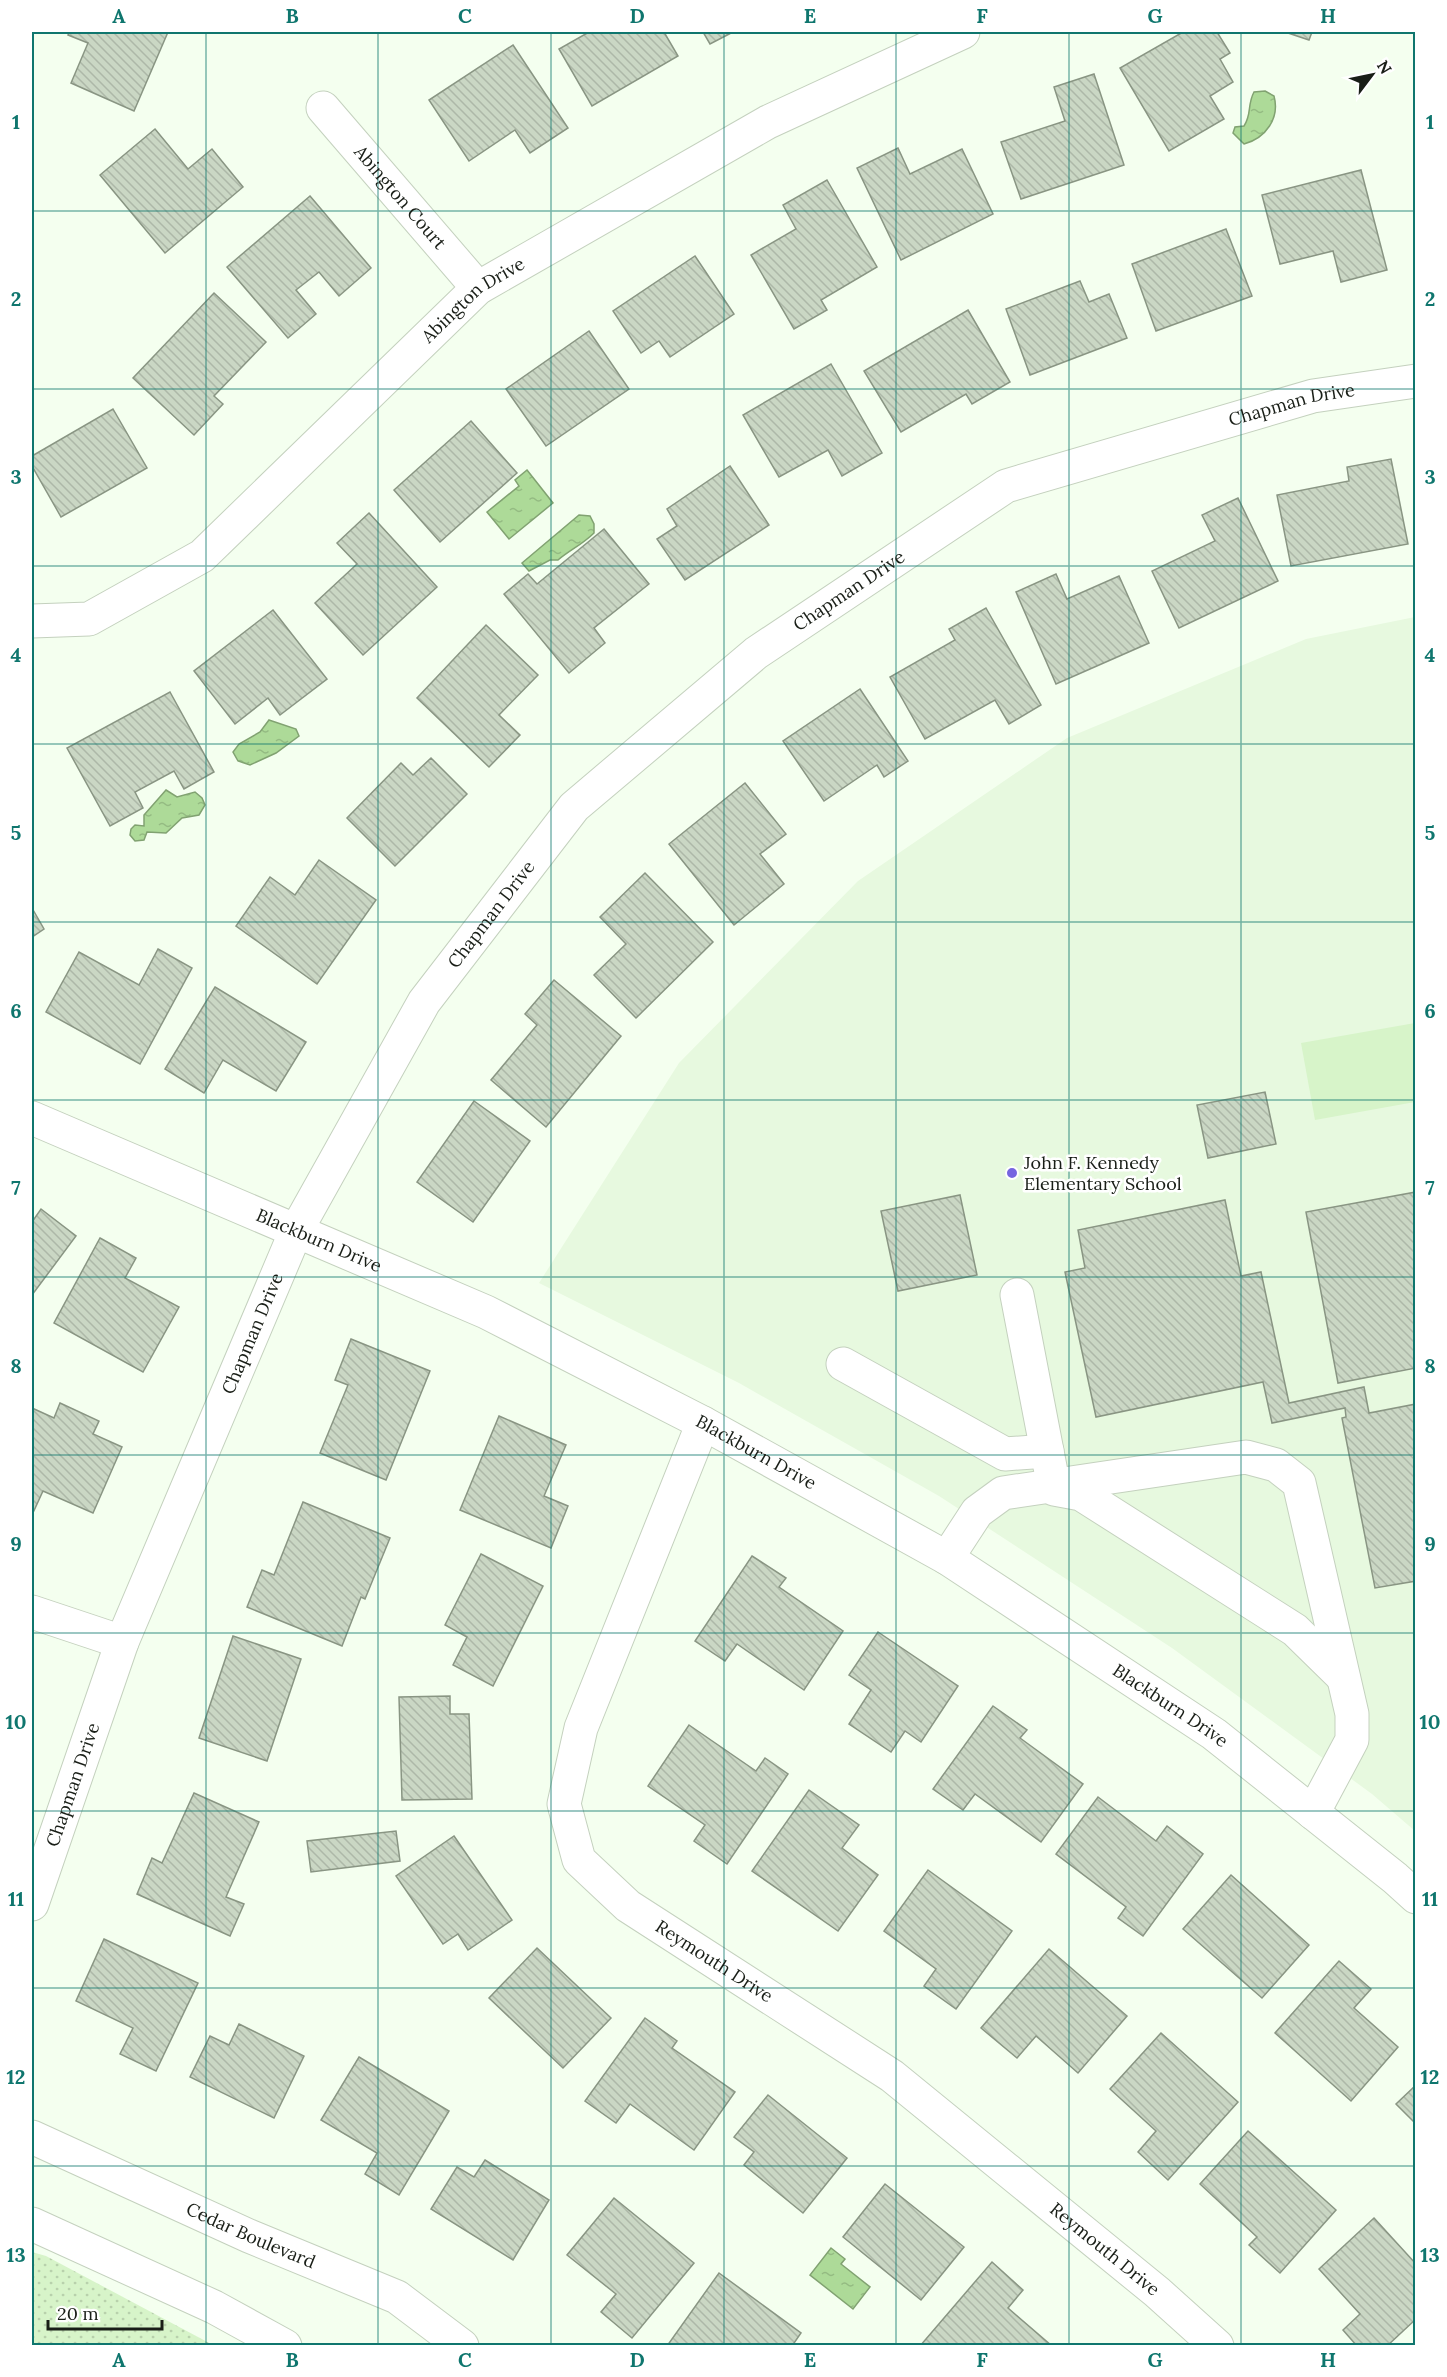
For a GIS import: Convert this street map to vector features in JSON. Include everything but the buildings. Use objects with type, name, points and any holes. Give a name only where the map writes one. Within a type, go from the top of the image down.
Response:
[{"type":"street","name":"Abington Drive","points":[[32,621],[89,619],[202,556],[478,288],[768,122],[963,32]]},
{"type":"street","name":"Abington Court","points":[[323,108],[478,288]]},
{"type":"street","name":"Chapman Drive","points":[[32,1904],[122,1642],[296,1231],[424,1002],[574,807],[756,653],[1006,486],[1313,396],[1416,381]]},
{"type":"street","name":"Blackburn Drive","points":[[32,1118],[486,1312],[704,1423],[947,1558],[1214,1734],[1416,1897]]},
{"type":"street","points":[[1017,1295],[1047,1451],[1048,1486]]},
{"type":"street","points":[[843,1364],[1005,1454],[1047,1451]]},
{"type":"street","name":"Reymouth Drive","points":[[704,1423],[581,1728],[564,1804],[579,1860],[628,1906],[891,2076],[1157,2292],[1217,2346]]},
{"type":"street","points":[[947,1558],[977,1512],[1003,1493],[1246,1457],[1276,1465],[1299,1483],[1352,1714],[1352,1740],[1313,1813]]},
{"type":"street","points":[[1048,1486],[1081,1494],[1295,1630],[1343,1677]]},
{"type":"street","points":[[32,1612],[122,1642]]},
{"type":"street","name":"Cedar Boulevard","points":[[32,2137],[249,2236],[397,2297],[462,2346]]},
{"type":"street","points":[[32,2224],[214,2307],[285,2346]]},
{"type":"shaded area","name":"John F. Kennedy Elementary School","points":[[1415,617],[1415,1831],[1372,1794],[1172,1648],[939,1496],[739,1383],[539,1283],[679,1063],[858,881],[1067,738],[1306,639]]},
{"type":"shaded area","points":[[1415,1023],[1415,1102],[1315,1120],[1301,1043]]},
{"type":"shaded area","points":[[32,2252],[46,2256],[213,2345],[32,2345]]},
{"type":"water","points":[[1265,91],[1274,96],[1273,119],[1265,132],[1244,144],[1233,133],[1235,127],[1244,126],[1254,92]]},
{"type":"water","points":[[527,470],[553,503],[509,539],[487,512],[519,486],[515,480]]},
{"type":"water","points":[[579,515],[590,516],[594,524],[594,533],[558,560],[550,560],[529,571],[522,563]]},
{"type":"water","points":[[269,720],[296,729],[299,736],[276,753],[250,765],[238,761],[233,752],[239,744],[260,732]]},
{"type":"water","points":[[166,790],[177,797],[195,792],[202,798],[205,805],[199,815],[182,818],[166,833],[147,832],[144,840],[135,841],[130,835],[131,829],[135,825],[144,826],[144,815]]},
{"type":"water","points":[[831,2248],[845,2259],[841,2264],[870,2287],[853,2309],[810,2275]]},
{"type":"place","name":"John F. Kennedy Elementary School","points":[[1012,1173]]}]
